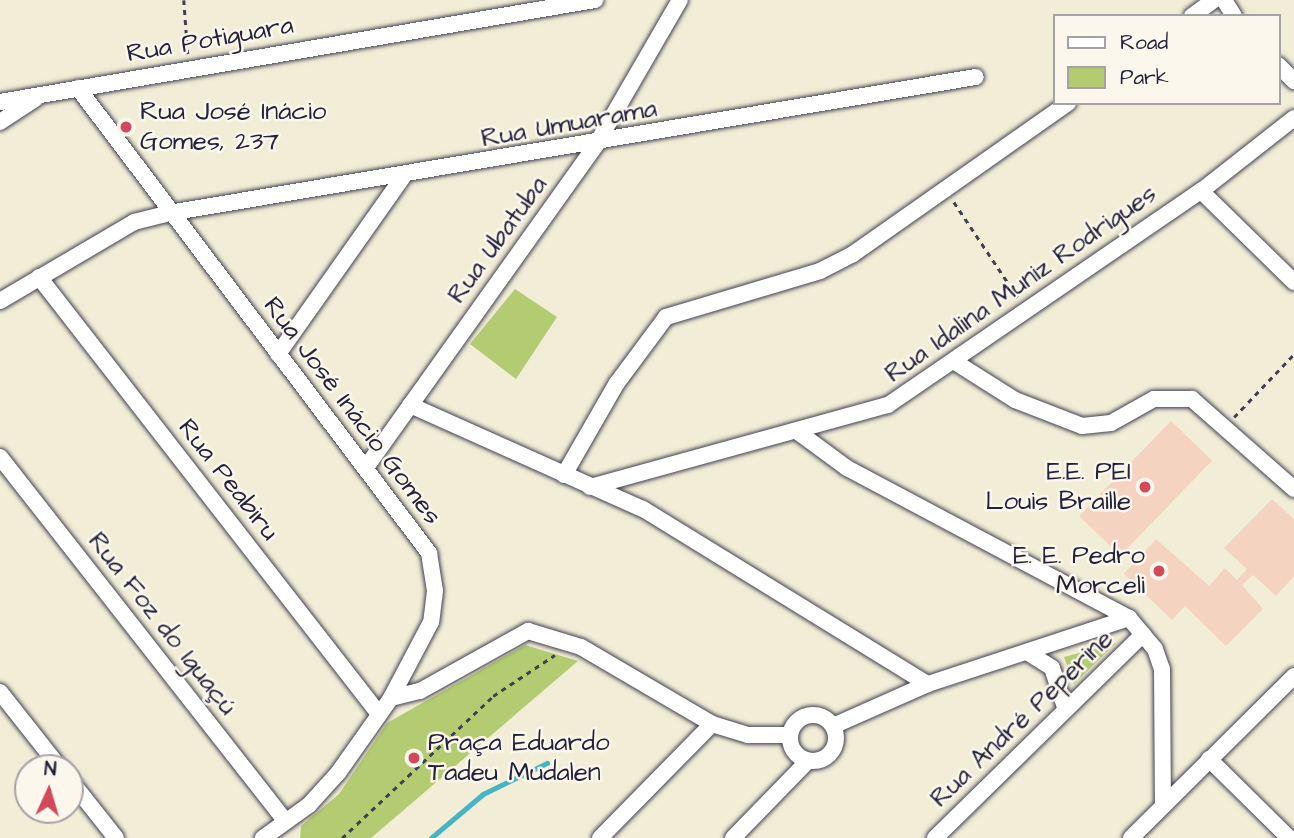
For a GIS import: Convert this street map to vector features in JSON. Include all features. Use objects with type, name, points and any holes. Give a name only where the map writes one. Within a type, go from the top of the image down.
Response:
[{"type":"street","name":"Rua Potiguara","points":[[0,102],[595,0]]},
{"type":"street","name":"Rua Ubatuba","points":[[367,466],[597,143],[680,0]]},
{"type":"street","points":[[1195,14],[1214,0]]},
{"type":"street","points":[[1280,67],[1294,81]]},
{"type":"street","name":"Rua Umuarama","points":[[0,301],[134,222],[169,213],[402,178],[976,77]]},
{"type":"street","name":"Rua José Inácio Gomes","points":[[78,88],[169,213],[367,466],[429,553],[435,591],[430,622],[391,698],[338,773],[263,838]]},
{"type":"street","points":[[0,122],[40,96]]},
{"type":"street","points":[[564,475],[617,383],[666,317],[820,271],[946,189],[1065,105]]},
{"type":"street","name":"Rua Idalina Muniz Rodrigues","points":[[590,486],[798,432],[888,405],[955,362],[1201,191],[1294,118]]},
{"type":"street","points":[[278,354],[402,178]]},
{"type":"street","points":[[1201,191],[1294,282]]},
{"type":"street","name":"Rua Peabiru","points":[[39,277],[379,714]]},
{"type":"street","points":[[955,362],[1014,400],[1082,426],[1111,423],[1175,395],[1227,424],[1294,489]]},
{"type":"street","points":[[410,405],[590,486],[741,565],[928,684]]},
{"type":"street","points":[[798,432],[847,468],[1129,618],[1143,634],[1162,669],[1163,805]]},
{"type":"street","name":"Rua Foz do Iguaçú","points":[[0,457],[285,820]]},
{"type":"street","points":[[391,698],[420,691],[528,631],[573,643],[712,724],[748,734],[789,735],[808,715],[834,726],[928,684],[1030,654],[1129,618]]},
{"type":"street","name":"Rua André Peperine","points":[[935,838],[1065,706],[1143,634]]},
{"type":"street","points":[[1030,654],[1052,668],[1065,706]]},
{"type":"street","points":[[1131,838],[1294,676]]},
{"type":"street","points":[[0,692],[49,754]]},
{"type":"street","points":[[600,838],[712,724]]},
{"type":"street","points":[[733,838],[808,761],[830,754],[834,726]]},
{"type":"street","points":[[789,735],[792,749],[808,761]]},
{"type":"street","points":[[1209,759],[1289,838]]},
{"type":"street","points":[[84,798],[116,838]]},
{"type":"path","points":[[184,0],[189,68]]},
{"type":"path","points":[[946,189],[1027,310]]},
{"type":"path","points":[[1227,424],[1294,354]]},
{"type":"path","points":[[342,838],[493,696],[573,643]]},
{"type":"shaded area","name":"E.E. PEI Louis Braille","points":[[1171,421],[1212,461],[1120,556],[1079,516]]},
{"type":"shaded area","name":"E. E. Pedro Morceli","points":[[1272,499],[1294,519],[1294,576],[1276,596],[1253,575],[1242,585],[1263,609],[1226,646],[1185,606],[1172,620],[1124,574],[1156,539],[1209,586],[1225,568],[1237,580],[1247,569],[1224,548]]},
{"type":"green space","points":[[515,289],[557,317],[516,379],[470,344]]},
{"type":"green space","points":[[1116,643],[1074,684],[1064,657]]},
{"type":"green space","name":"Praça Eduardo Tadeu Mudalen","points":[[525,645],[578,661],[371,838],[300,838],[301,826],[339,794],[387,723]]},
{"type":"waterway","points":[[431,838],[483,794],[547,763]]},
{"type":"place","name":"Rua José Inácio Gomes, 237","points":[[126,127]]},
{"type":"place","name":"E.E. PEI Louis Braille","points":[[1145,487]]},
{"type":"place","name":"E. E. Pedro Morceli","points":[[1159,571]]},
{"type":"place","name":"Praça Eduardo Tadeu Mudalen","points":[[414,758]]}]
